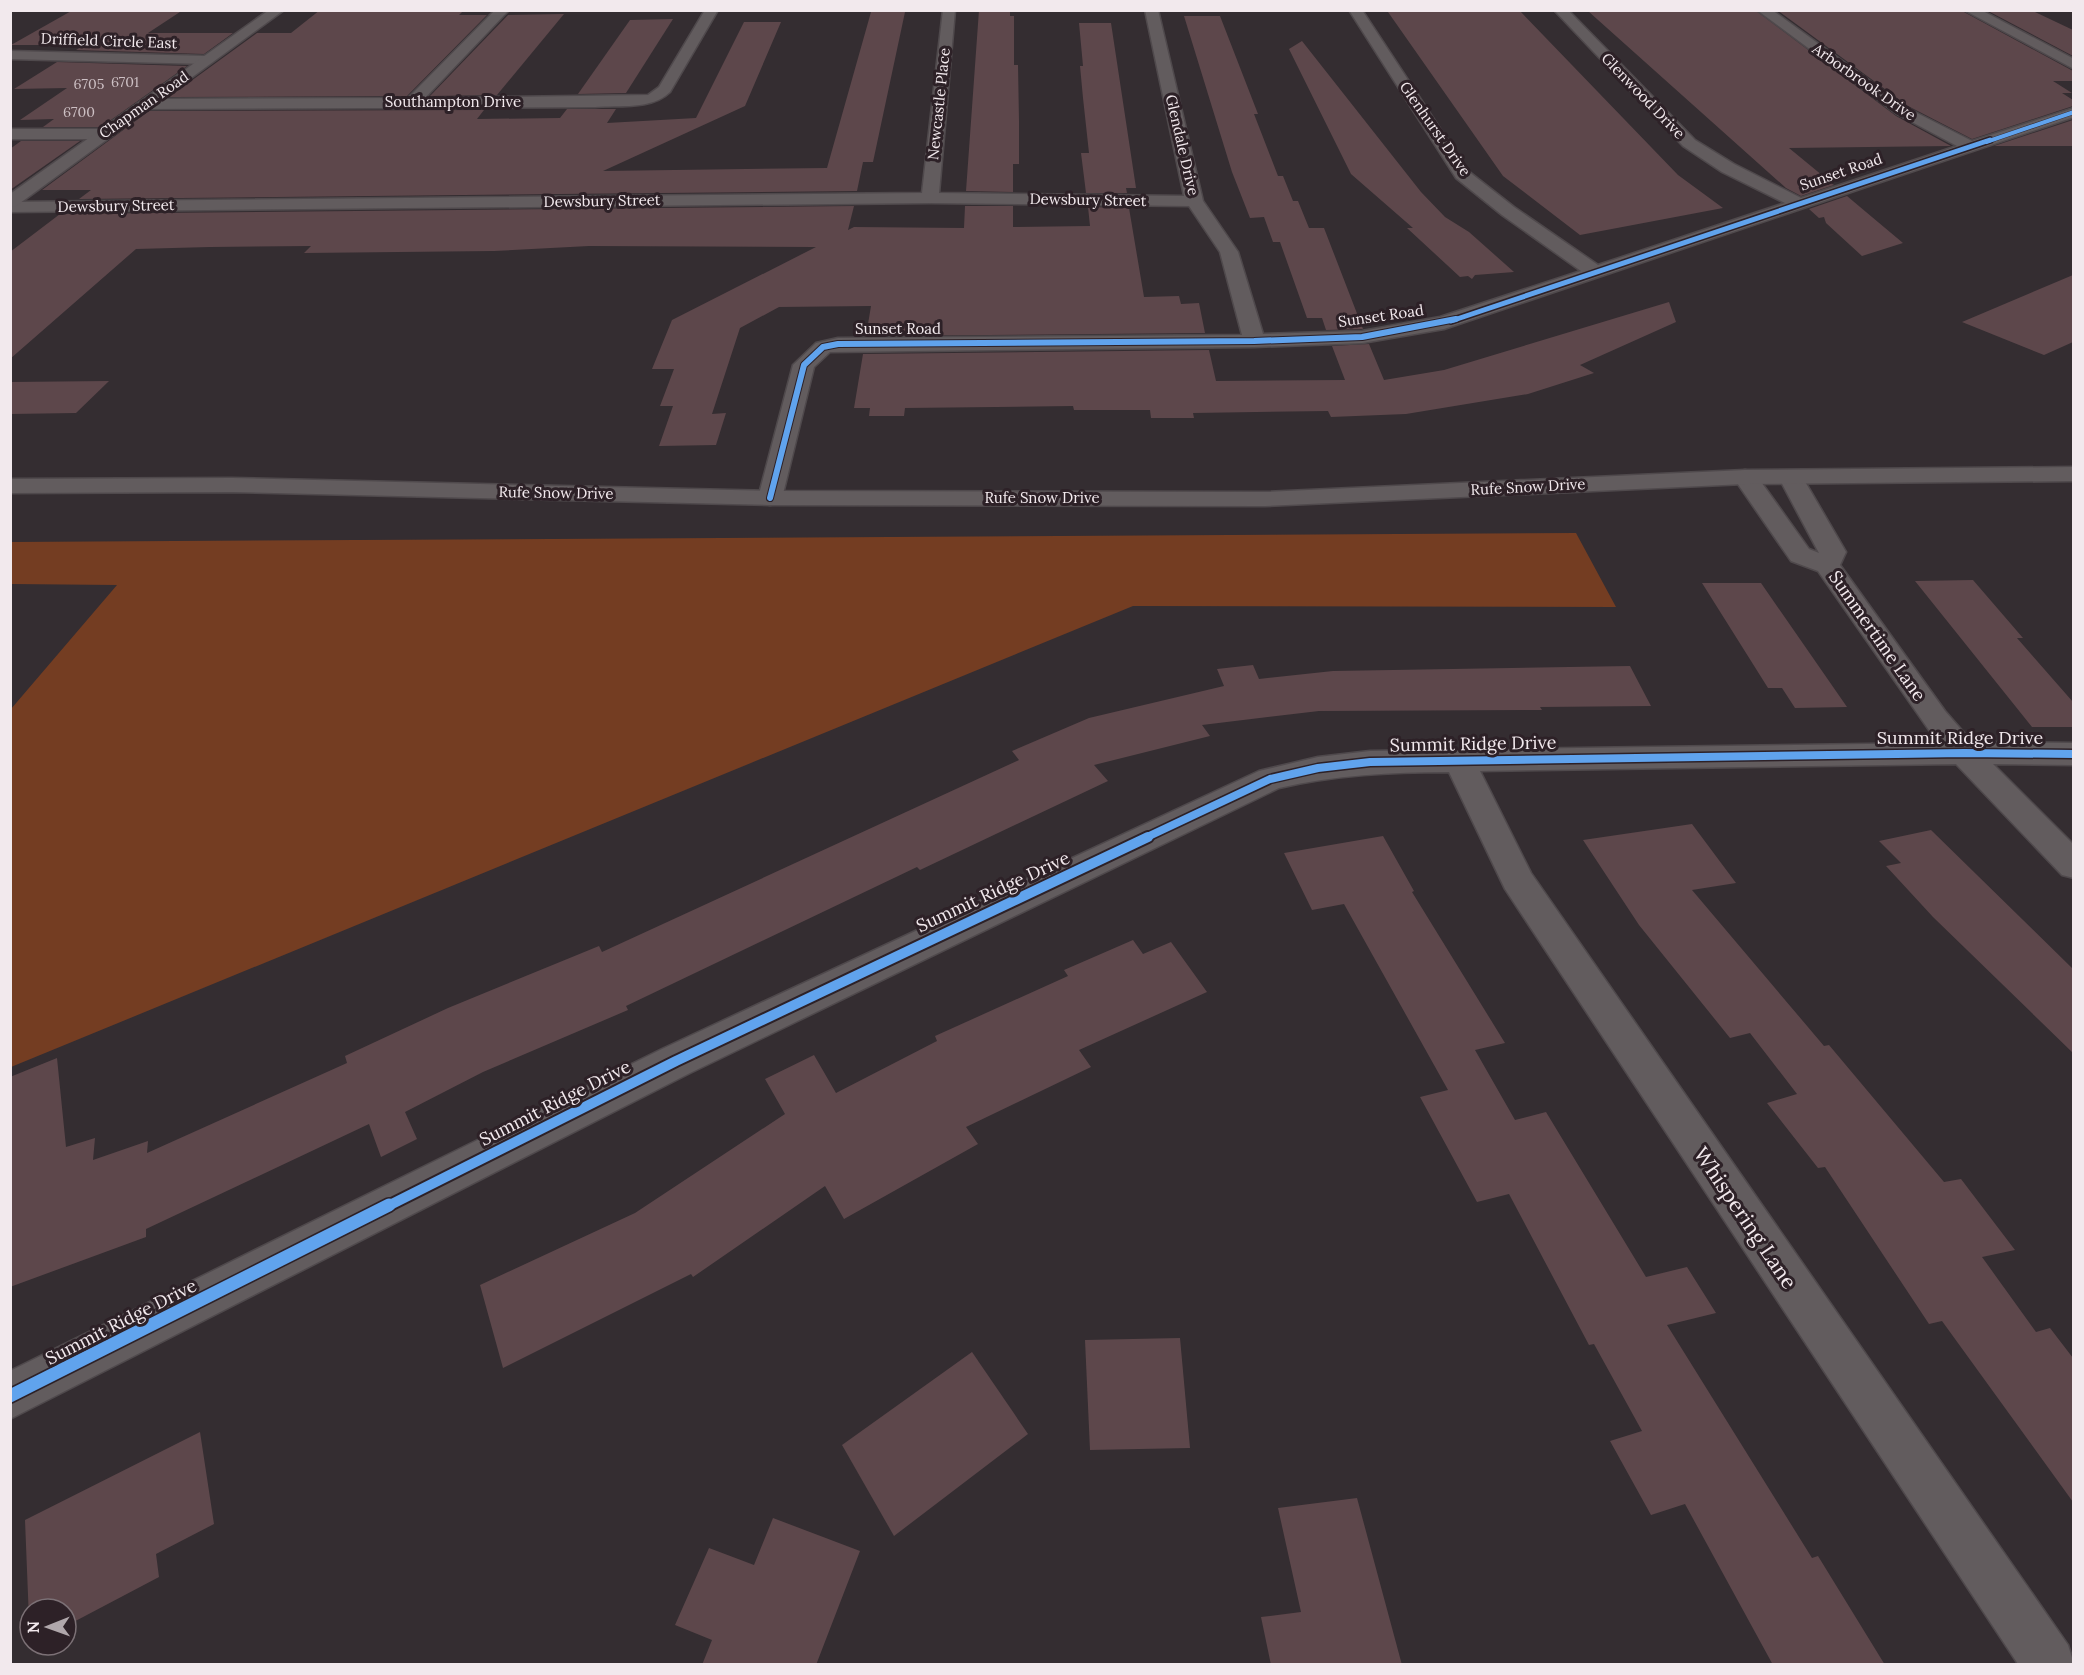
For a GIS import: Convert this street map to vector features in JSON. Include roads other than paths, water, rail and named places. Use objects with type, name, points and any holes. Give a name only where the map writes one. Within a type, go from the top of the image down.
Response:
[{"type":"street","name":"Chapman Road","points":[[10,202],[278,10]]},
{"type":"street","points":[[413,102],[503,10]]},
{"type":"street","name":"Southampton Drive","points":[[145,104],[595,102],[651,99],[665,89],[712,10]]},
{"type":"street","name":"Newcastle Place","points":[[930,198],[949,10]]},
{"type":"street","name":"Glendale Drive","points":[[1151,10],[1194,201],[1229,252],[1254,341]]},
{"type":"street","name":"Glenhurst Drive","points":[[1355,10],[1462,174],[1508,212],[1594,270]]},
{"type":"street","name":"Glenwood Drive","points":[[1560,10],[1689,143],[1728,168],[1798,203]]},
{"type":"street","name":"Arborbrook Drive","points":[[1763,10],[1902,111],[1970,146]]},
{"type":"street","points":[[1970,10],[2073,65]]},
{"type":"street","name":"Driffield Circle East","points":[[10,56],[207,60]]},
{"type":"street","name":"Sunset Road","points":[[770,498],[804,365],[823,346],[838,344],[1254,341],[1362,337],[1444,323],[1594,270],[2073,112]]},
{"type":"street","points":[[10,134],[103,134]]},
{"type":"street","name":"Dewsbury Street","points":[[10,207],[930,198],[1194,201]]},
{"type":"street","name":"Rufe Snow Drive","points":[[10,486],[232,485],[770,498],[1265,499],[1745,477],[1977,473],[2073,474]]},
{"type":"street","name":"Summertime Lane","points":[[1745,477],[1800,555],[1827,565],[1934,718],[1964,753],[2073,866]]},
{"type":"street","name":"Summertime Lane","points":[[1791,478],[1833,552],[1827,565]]},
{"type":"street","name":"Summit Ridge Drive","points":[[10,1396],[676,1061],[1270,779],[1318,768],[1370,762],[1964,753],[2073,754]]},
{"type":"street","name":"Whispering Lane","points":[[1459,760],[1517,880],[2049,1665]]}]
